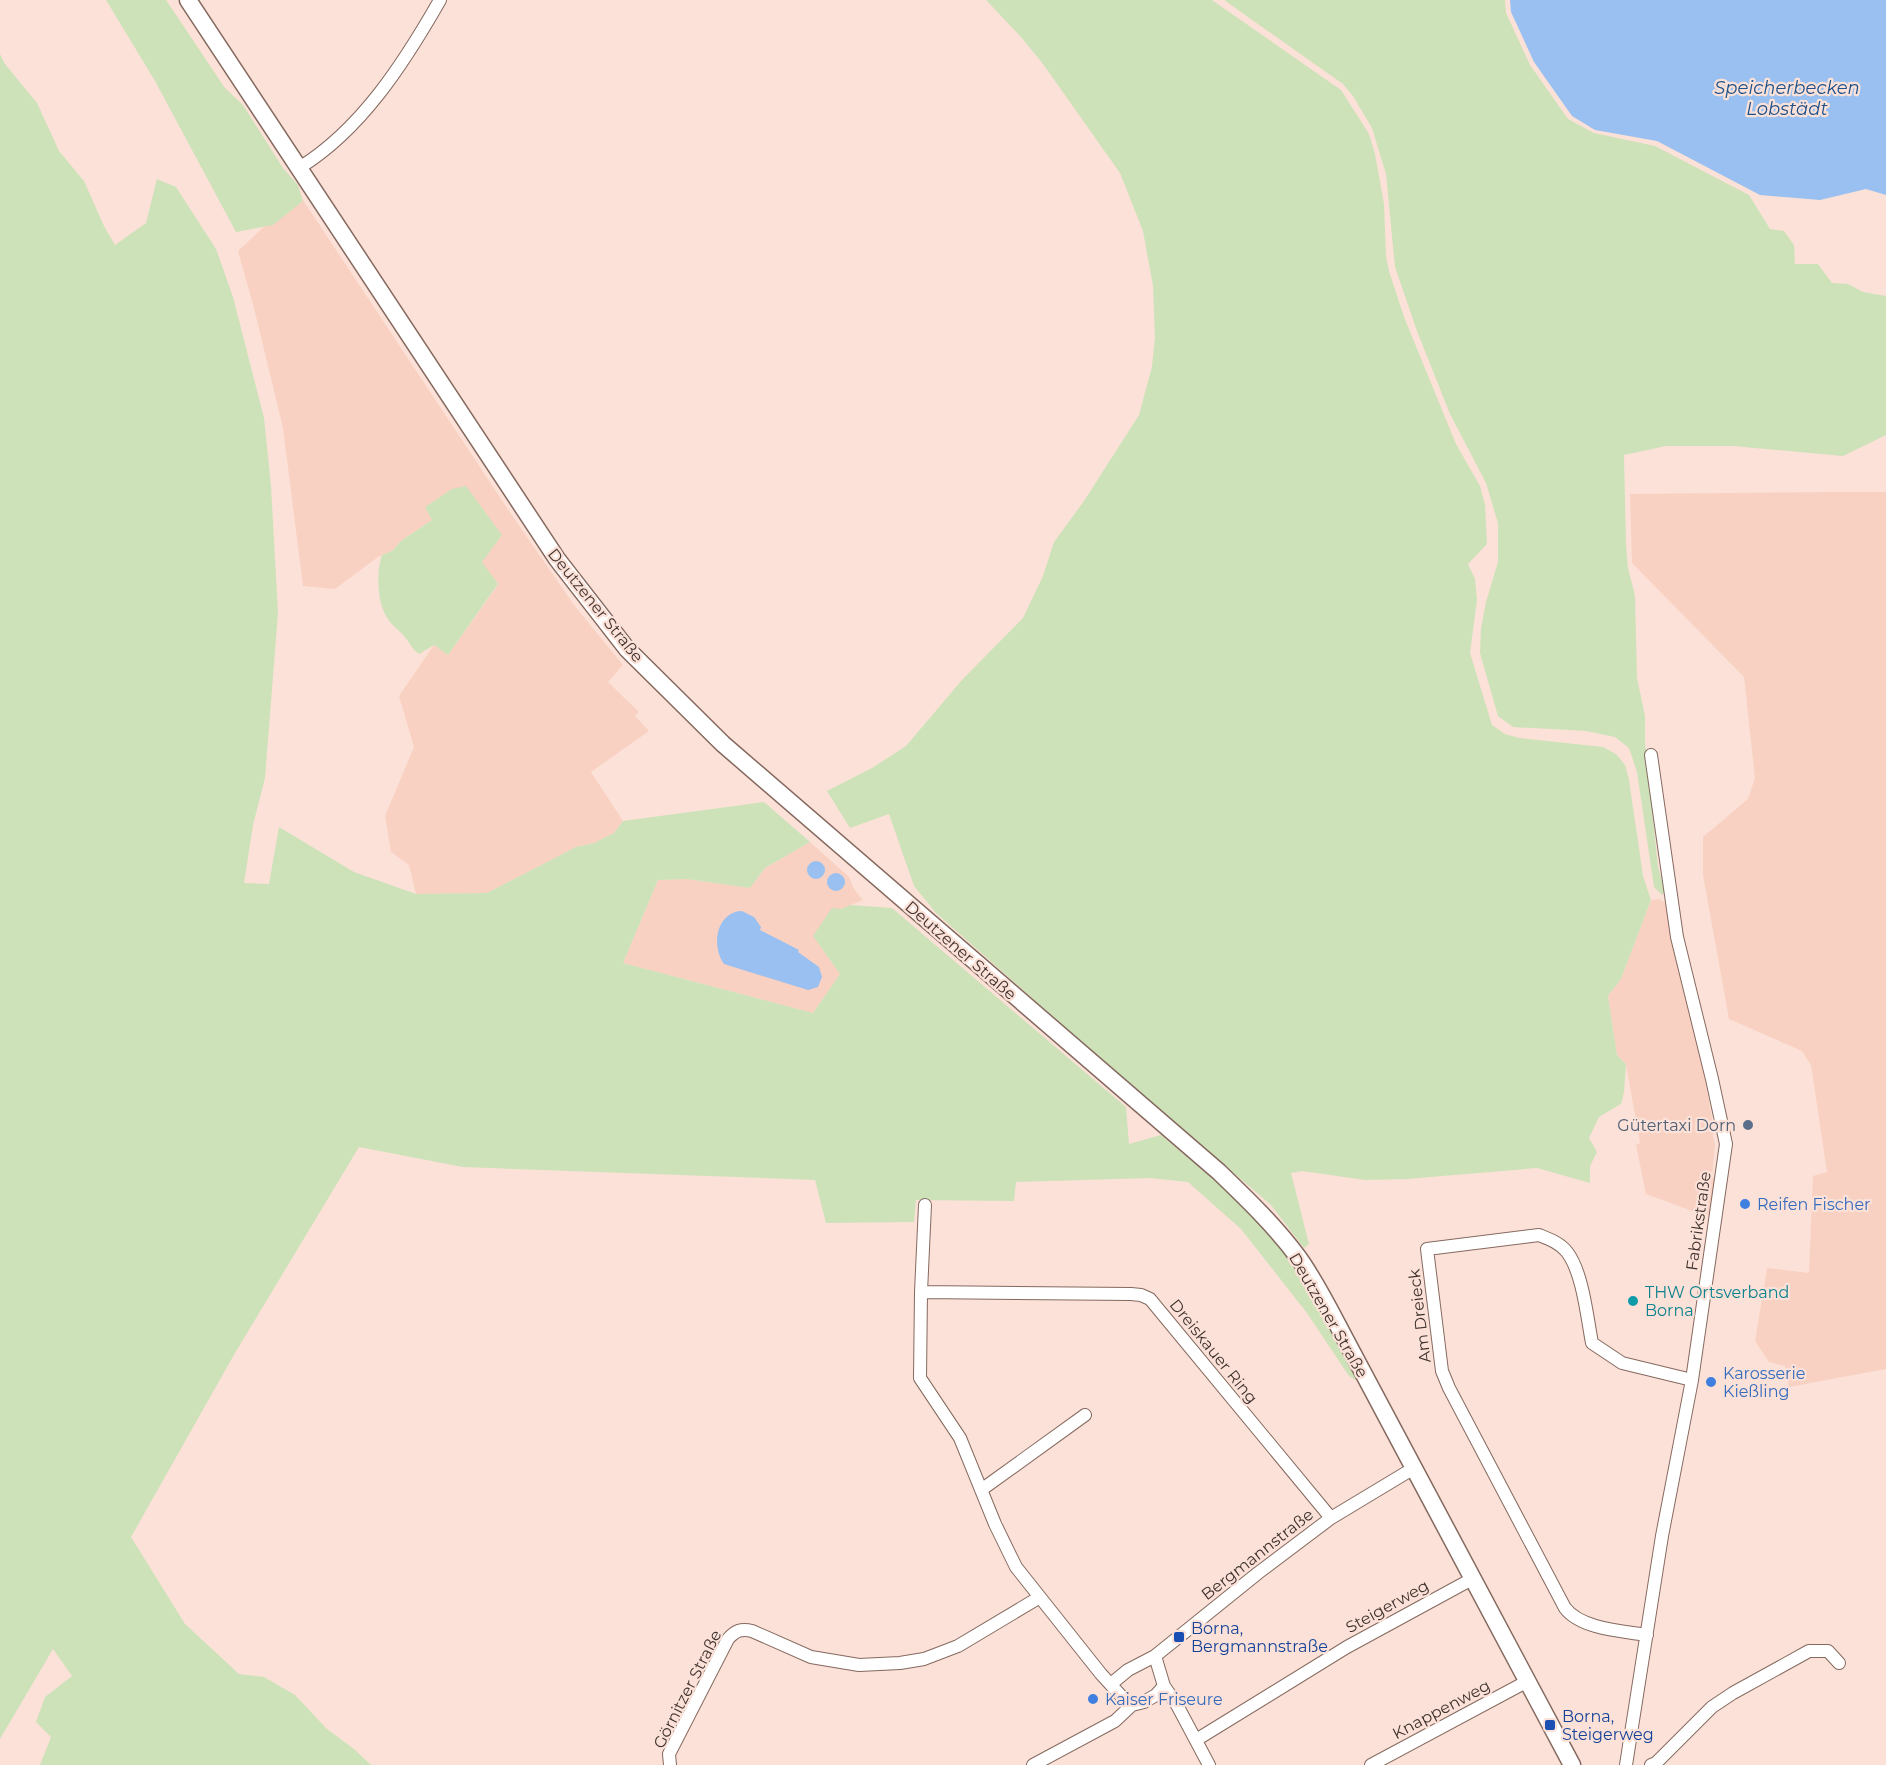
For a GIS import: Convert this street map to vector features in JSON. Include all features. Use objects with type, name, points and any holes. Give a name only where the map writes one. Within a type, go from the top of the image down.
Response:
[{"type":"main road","name":"Deutzener Straße","points":[[188,0],[557,559],[627,649],[723,744],[1248,1199],[1298,1257],[1315,1284],[1572,1765]]},
{"type":"street","points":[[299,168],[319,155],[369,106],[402,61],[440,0]]},
{"type":"street","name":"Fabrikstraße","points":[[1626,1765],[1662,1536],[1692,1380],[1726,1144],[1713,1079],[1677,937],[1651,755]]},
{"type":"street","points":[[925,1205],[920,1378],[960,1438],[1010,1557],[1111,1684],[1132,1705]]},
{"type":"street","name":"Am Dreieck","points":[[1647,1635],[1581,1622],[1571,1616],[1565,1608],[1442,1371],[1427,1249],[1539,1235],[1556,1242],[1567,1252],[1578,1274],[1592,1343],[1622,1363],[1692,1380]]},
{"type":"street","name":"Dreiskauer Ring","points":[[921,1292],[1131,1294],[1150,1299],[1331,1518]]},
{"type":"street","points":[[981,1490],[1085,1415]]},
{"type":"street","name":"Bergmannstraße","points":[[1111,1684],[1128,1670],[1155,1656],[1331,1518],[1414,1468]]},
{"type":"street","name":"Steigerweg","points":[[1196,1740],[1347,1647],[1472,1579]]},
{"type":"street","name":"Görnitzer Straße","points":[[670,1765],[669,1754],[728,1639],[734,1632],[741,1629],[752,1631],[811,1658],[859,1665],[900,1663],[924,1659],[958,1646],[1040,1597]]},
{"type":"street","points":[[1651,1765],[1656,1763],[1712,1707],[1809,1651],[1828,1652],[1839,1663]]},
{"type":"street","points":[[1155,1656],[1164,1686],[1177,1705],[1209,1765]]},
{"type":"street","name":"Knappenweg","points":[[1371,1765],[1526,1682]]},
{"type":"street","points":[[1033,1765],[1114,1721],[1132,1705],[1144,1702],[1156,1695],[1164,1686]]},
{"type":"shaded area","points":[[299,194],[509,511],[574,605],[623,665],[608,682],[639,712],[635,716],[649,731],[591,772],[623,821],[614,833],[594,843],[576,847],[487,893],[416,894],[409,865],[391,852],[385,816],[414,747],[399,696],[434,645],[448,655],[498,585],[482,562],[432,520],[402,540],[392,551],[378,557],[335,589],[303,586],[283,428],[238,251]]},
{"type":"shaded area","points":[[1886,492],[1886,1369],[1789,1387],[1785,1366],[1769,1362],[1755,1341],[1767,1268],[1809,1273],[1813,1176],[1827,1172],[1811,1065],[1802,1051],[1729,1019],[1703,875],[1703,837],[1748,799],[1755,778],[1744,677],[1632,563],[1630,494]]},
{"type":"shaded area","points":[[810,842],[849,877],[854,889],[863,900],[841,909],[840,974],[813,1013],[623,963],[658,880],[686,879],[750,888],[765,868]]},
{"type":"shaded area","points":[[1659,899],[1667,904],[1692,1006],[1712,1118],[1711,1126],[1715,1145],[1712,1177],[1715,1179],[1710,1215],[1695,1212],[1646,1194],[1636,1145],[1640,1143],[1626,1064],[1617,1055],[1608,996],[1621,979],[1651,900]]},
{"type":"green space","points":[[106,0],[166,0],[225,88],[243,105],[283,168],[298,185],[303,201],[273,225],[236,232],[155,81]]},
{"type":"green space","points":[[986,0],[1212,0],[1341,90],[1369,134],[1384,204],[1386,256],[1389,271],[1404,317],[1456,444],[1480,486],[1485,505],[1487,544],[1468,564],[1475,579],[1477,600],[1470,653],[1492,725],[1505,734],[1519,738],[1603,747],[1616,754],[1625,765],[1629,780],[1643,876],[1651,900],[1621,979],[1608,996],[1617,1055],[1626,1064],[1624,1092],[1621,1104],[1599,1117],[1589,1138],[1597,1152],[1590,1166],[1590,1183],[1537,1168],[1407,1179],[1365,1180],[1302,1171],[1291,1173],[1309,1244],[1304,1248],[1271,1205],[936,913],[914,886],[889,814],[850,828],[827,791],[872,768],[906,746],[962,680],[1023,618],[1043,576],[1054,542],[1084,501],[1139,415],[1152,367],[1155,337],[1153,286],[1143,231],[1120,173],[1043,64]]},
{"type":"green space","points":[[1224,0],[1505,0],[1506,13],[1530,65],[1568,119],[1594,133],[1655,146],[1749,195],[1770,229],[1784,231],[1794,245],[1795,264],[1818,264],[1832,283],[1848,284],[1863,292],[1886,296],[1886,435],[1843,456],[1733,446],[1666,446],[1624,455],[1626,545],[1628,568],[1635,596],[1637,678],[1645,716],[1645,743],[1658,867],[1665,891],[1662,895],[1654,887],[1637,772],[1629,748],[1615,737],[1586,731],[1513,727],[1498,716],[1480,653],[1481,628],[1486,602],[1498,562],[1498,523],[1486,483],[1450,414],[1417,331],[1395,267],[1386,174],[1372,128],[1343,84]]},
{"type":"green space","points":[[0,54],[5,64],[37,103],[59,151],[84,181],[115,245],[146,223],[157,179],[176,187],[216,249],[233,297],[264,418],[271,486],[278,613],[265,778],[253,825],[244,883],[269,884],[279,827],[354,872],[416,894],[487,893],[576,847],[594,843],[614,833],[623,821],[764,802],[810,842],[765,868],[750,888],[686,879],[658,880],[623,963],[813,1013],[840,974],[813,936],[832,908],[841,909],[850,905],[892,908],[1126,1107],[1129,1144],[1161,1135],[1241,1202],[1281,1242],[1318,1301],[1362,1384],[1349,1376],[1307,1313],[1241,1229],[1188,1182],[1150,1178],[1016,1182],[1014,1201],[916,1200],[914,1222],[826,1223],[815,1180],[463,1167],[359,1147],[235,1353],[131,1537],[185,1624],[239,1674],[264,1677],[295,1695],[327,1729],[371,1765],[40,1765],[51,1737],[36,1722],[45,1697],[72,1676],[53,1649],[0,1739]]},
{"type":"green space","points":[[466,486],[502,535],[482,562],[498,584],[448,655],[434,645],[419,654],[391,624],[384,613],[378,579],[380,562],[382,555],[392,551],[402,540],[432,520],[425,507],[452,489]]},
{"type":"water","name":"Speicherbecken Lobstädt","points":[[1510,0],[1886,0],[1886,195],[1866,189],[1820,200],[1760,195],[1657,141],[1595,130],[1572,116],[1534,62],[1511,12]]},
{"type":"water","points":[[812,861],[820,861],[825,866],[823,877],[812,879],[807,874],[807,866]]},
{"type":"water","points":[[832,873],[840,873],[845,878],[843,889],[832,891],[827,886],[827,878]]},
{"type":"water","points":[[742,911],[754,917],[761,927],[760,930],[799,950],[798,952],[819,967],[822,977],[818,987],[808,990],[724,964],[718,948],[718,931],[726,917]]},
{"type":"place","name":"Gütertaxi Dorn","points":[[1748,1125]]},
{"type":"place","name":"Reifen Fischer","points":[[1745,1204]]},
{"type":"place","name":"THW Ortsverband Borna","points":[[1633,1301]]},
{"type":"place","name":"Karosserie Kießling","points":[[1711,1382]]},
{"type":"place","name":"Borna, Bergmannstraße","points":[[1179,1637]]},
{"type":"place","name":"Kaiser Friseure","points":[[1093,1699]]},
{"type":"place","name":"Borna, Steigerweg","points":[[1550,1725]]}]
